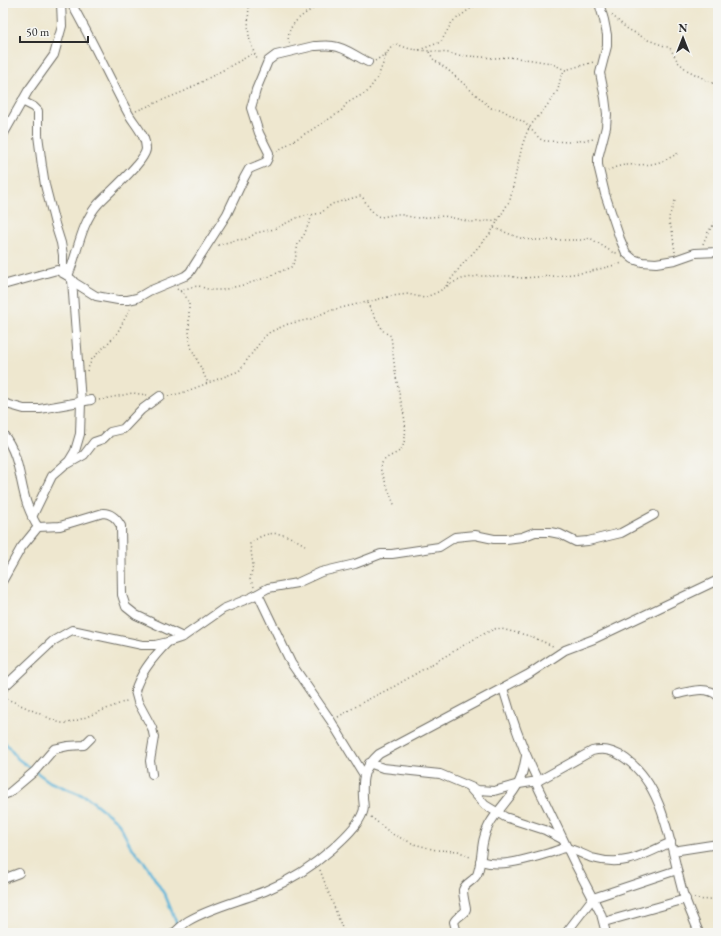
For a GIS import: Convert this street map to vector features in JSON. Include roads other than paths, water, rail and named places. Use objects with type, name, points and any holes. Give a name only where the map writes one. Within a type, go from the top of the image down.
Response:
[{"type":"street","points":[[3,135],[22,101],[54,55],[62,26],[61,3]]},
{"type":"street","points":[[68,276],[75,259],[84,227],[95,208],[121,183],[144,155],[146,148],[142,134],[129,114],[71,3]]},
{"type":"street","points":[[599,3],[607,35],[607,46],[600,73],[607,114],[604,138],[598,158],[605,194],[620,239],[627,254],[633,260],[656,263],[675,260],[698,252],[718,252]]},
{"type":"street","points":[[3,285],[57,270],[96,296],[118,300],[137,298],[149,290],[169,283],[190,272],[227,214],[249,169],[266,162],[268,158],[269,153],[259,133],[251,108],[256,90],[268,61],[276,54],[314,46],[333,46],[368,62]]},
{"type":"street","points":[[22,101],[34,107],[38,112],[38,135],[45,185],[68,276],[81,402],[80,434],[75,451],[69,461],[52,476],[32,517]]},
{"type":"street","points":[[62,467],[84,455],[94,442],[103,439],[110,432],[123,429],[141,410],[160,396]]},
{"type":"street","points":[[3,403],[24,408],[40,409],[92,400]]},
{"type":"street","points":[[3,434],[14,451],[27,503],[32,517],[38,527]]},
{"type":"street","points":[[3,580],[21,548],[38,527],[60,526],[107,513],[112,516],[121,526],[122,595],[126,607],[136,615],[166,628],[182,637]]},
{"type":"street","points":[[4,686],[52,641],[72,630],[142,645],[168,642],[182,637],[223,609],[258,594],[268,588],[297,583],[321,572],[355,564],[381,554],[392,554],[439,547],[455,537],[475,535],[494,539],[506,539],[522,537],[535,532],[550,532],[560,534],[576,542],[621,533],[654,515]]},
{"type":"street","points":[[174,933],[188,921],[215,909],[266,891],[316,862],[340,842],[351,831],[364,811],[364,775],[369,763],[379,754],[529,674],[565,650],[594,639],[718,580]]},
{"type":"street","points":[[258,594],[290,663],[331,721],[364,775]]},
{"type":"street","points":[[152,774],[150,761],[154,737],[152,728],[136,697],[135,689],[154,657],[168,642]]},
{"type":"street","points":[[503,688],[536,781],[562,839],[601,914],[606,933]]},
{"type":"street","points":[[678,694],[698,690],[708,690],[714,692],[718,696]]},
{"type":"street","points":[[3,795],[9,793],[35,771],[54,749],[68,746],[84,746],[92,738]]},
{"type":"street","points":[[369,763],[383,768],[440,774],[478,790],[494,792],[519,784],[536,781],[592,751],[606,749],[620,755],[635,766],[648,782],[662,815],[686,899],[699,933]]},
{"type":"street","points":[[457,933],[454,922],[466,911],[465,885],[476,877],[484,838],[489,825],[497,812],[519,784],[526,756]]},
{"type":"street","points":[[469,786],[485,805],[505,817],[545,830],[562,839]]},
{"type":"street","points":[[480,861],[487,864],[498,864],[527,859],[567,848],[593,858],[612,862],[629,861],[670,842]]},
{"type":"street","points":[[673,851],[718,844]]},
{"type":"street","points":[[566,933],[593,898],[677,870]]},
{"type":"street","points":[[3,879],[19,872]]},
{"type":"street","points":[[604,922],[686,899]]},
{"type":"waterway","points":[[3,740],[18,759],[50,782],[87,797],[118,822],[130,845],[145,863],[166,897],[178,927]]}]
